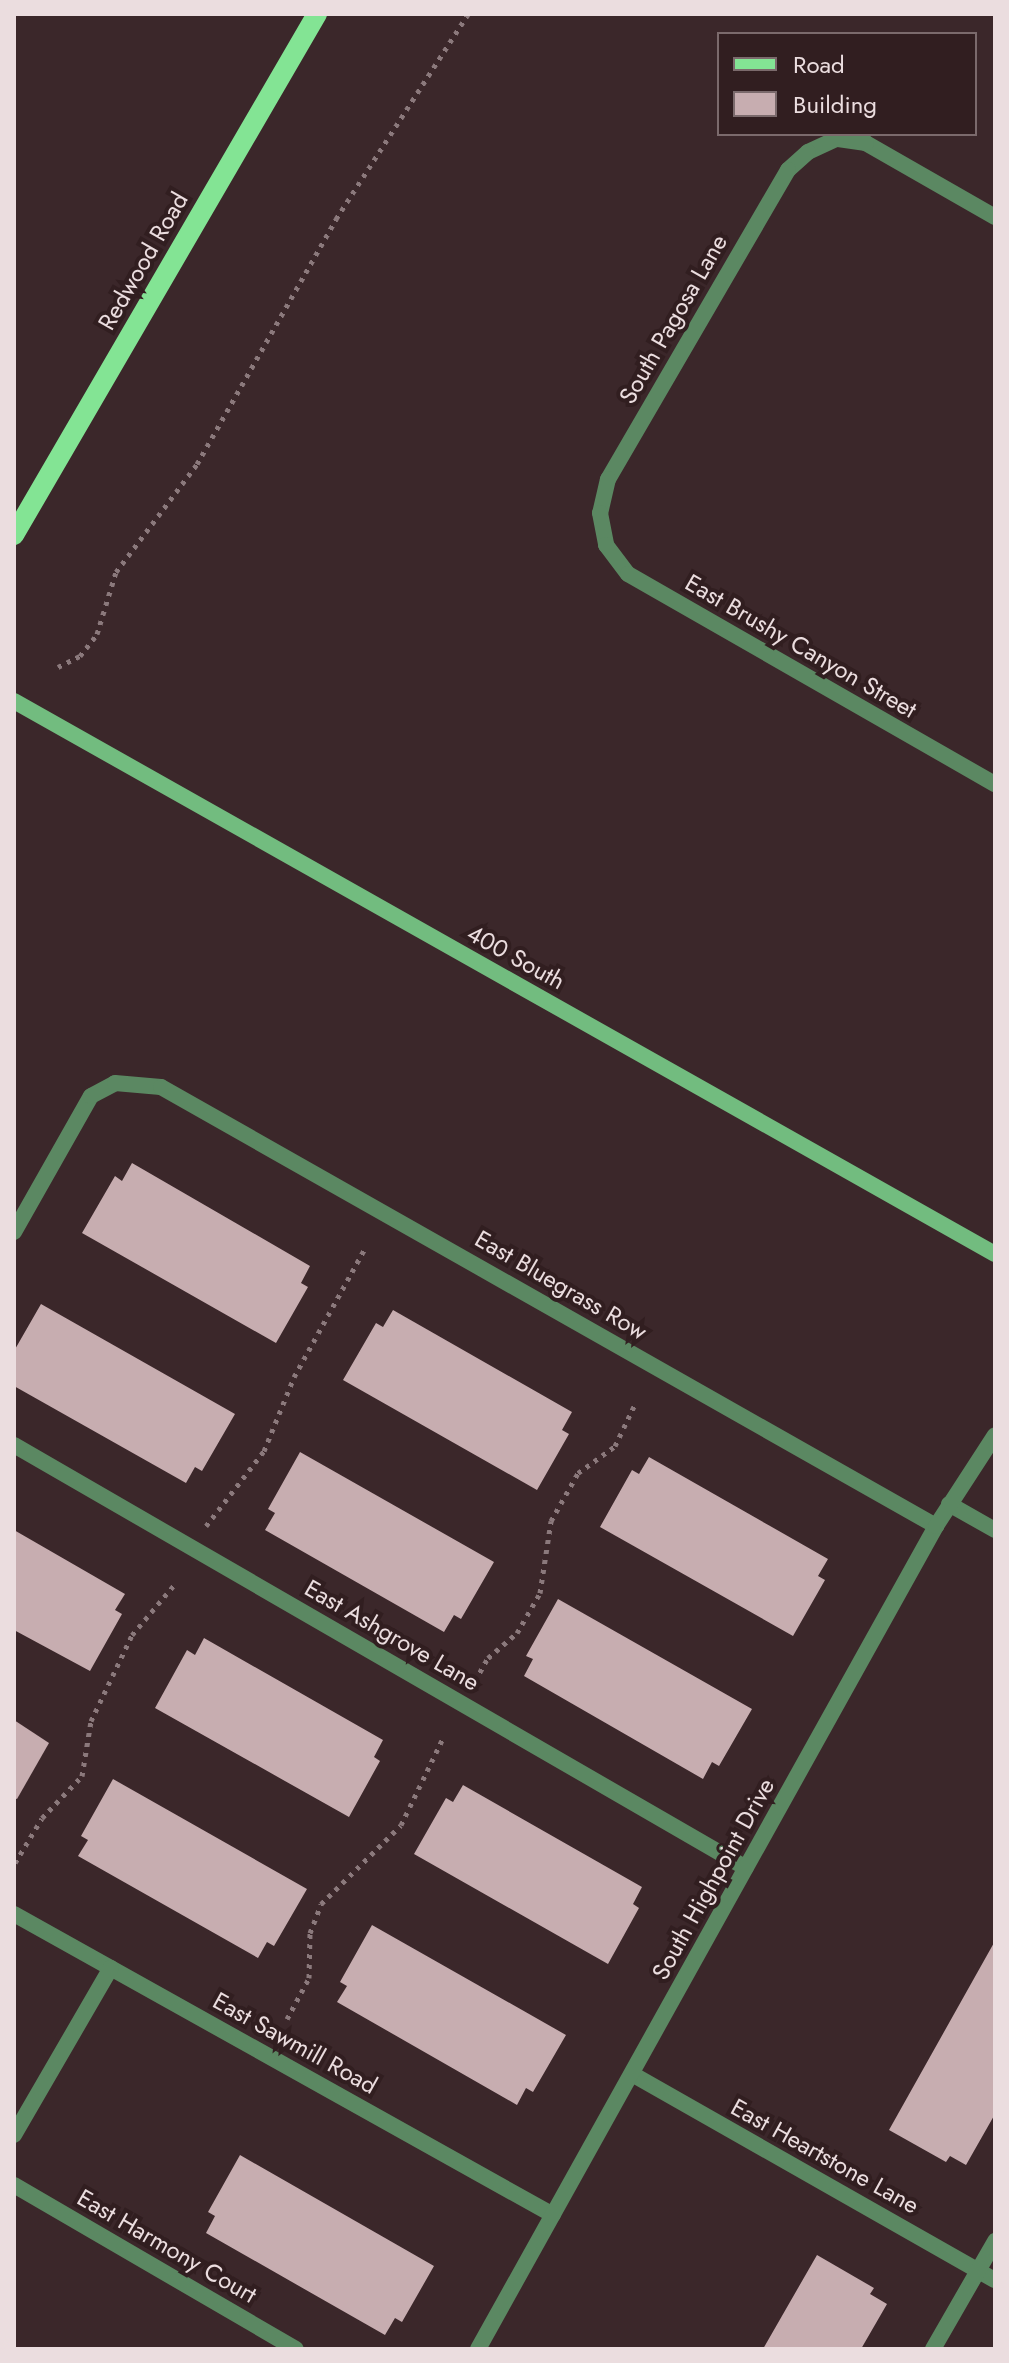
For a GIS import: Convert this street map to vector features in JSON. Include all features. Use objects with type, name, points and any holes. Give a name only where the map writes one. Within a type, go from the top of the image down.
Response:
[{"type":"main road","name":"Redwood Road","points":[[14,535],[317,14]]},
{"type":"street","name":"South Pagosa Lane","points":[[602,531],[608,479],[788,170],[817,145],[836,139],[866,143],[995,217]]},
{"type":"street","name":"East Brushy Canyon Street","points":[[602,531],[614,560],[636,579],[995,784]]},
{"type":"street","name":"400 South","points":[[14,701],[995,1254]]},
{"type":"street","name":"East Bluegrass Row","points":[[14,1232],[91,1096],[115,1083],[161,1087],[936,1526]]},
{"type":"street","name":"South Highpoint Drive","points":[[478,2349],[936,1526],[995,1435]]},
{"type":"street","name":"East Ashgrove Lane","points":[[14,1445],[746,1868]]},
{"type":"street","points":[[949,1504],[995,1530]]},
{"type":"street","name":"East Sawmill Road","points":[[14,1914],[553,2215]]},
{"type":"street","points":[[14,2135],[111,1968]]},
{"type":"street","name":"East Heartstone Lane","points":[[632,2074],[995,2280]]},
{"type":"street","name":"East Harmony Court","points":[[14,2185],[296,2349]]},
{"type":"street","points":[[933,2349],[995,2241]]},
{"type":"path","points":[[58,667],[80,656],[97,634],[116,572],[197,464],[336,219],[468,14]]},
{"type":"path","points":[[204,1531],[222,1499],[264,1451],[294,1377],[364,1250]]},
{"type":"path","points":[[472,1685],[540,1593],[551,1521],[578,1473],[615,1446],[635,1404]]},
{"type":"path","points":[[15,1863],[42,1818],[82,1776],[91,1721],[132,1635],[175,1584]]},
{"type":"path","points":[[287,2019],[309,1978],[310,1933],[321,1904],[401,1825],[443,1738]]},
{"type":"building","points":[[132,1163],[310,1266],[301,1283],[308,1287],[276,1343],[82,1233],[115,1176],[122,1181]]},
{"type":"building","points":[[41,1304],[235,1414],[202,1471],[195,1467],[186,1483],[14,1386],[14,1351]]},
{"type":"building","points":[[393,1310],[572,1412],[562,1430],[569,1434],[537,1490],[343,1380],[376,1323],[383,1327]]},
{"type":"building","points":[[300,1452],[494,1562],[461,1619],[454,1615],[444,1632],[265,1530],[275,1513],[268,1509]]},
{"type":"building","points":[[649,1457],[828,1559],[818,1576],[825,1580],[793,1636],[600,1527],[632,1470],[639,1474]]},
{"type":"building","points":[[14,1530],[125,1594],[115,1610],[122,1614],[90,1671],[14,1630]]},
{"type":"building","points":[[558,1599],[752,1709],[719,1766],[712,1762],[703,1779],[524,1676],[533,1659],[526,1656]]},
{"type":"building","points":[[204,1638],[383,1740],[374,1757],[380,1761],[349,1817],[155,1708],[187,1650],[195,1655]]},
{"type":"building","points":[[14,1720],[49,1743],[17,1799],[14,1798]]},
{"type":"building","points":[[113,1779],[307,1889],[274,1946],[267,1942],[258,1958],[78,1856],[88,1840],[81,1836]]},
{"type":"building","points":[[463,1785],[642,1887],[633,1904],[639,1908],[608,1964],[414,1854],[446,1798],[453,1802]]},
{"type":"building","points":[[372,1925],[566,2035],[533,2092],[526,2088],[517,2105],[337,2002],[347,1986],[340,1982]]},
{"type":"building","points":[[995,1941],[995,2114],[966,2165],[950,2156],[946,2162],[889,2130]]},
{"type":"building","points":[[240,2155],[434,2266],[402,2322],[395,2318],[385,2335],[206,2233],[215,2216],[208,2212]]},
{"type":"building","points":[[817,2255],[874,2288],[870,2294],[887,2304],[861,2349],[763,2349]]}]
